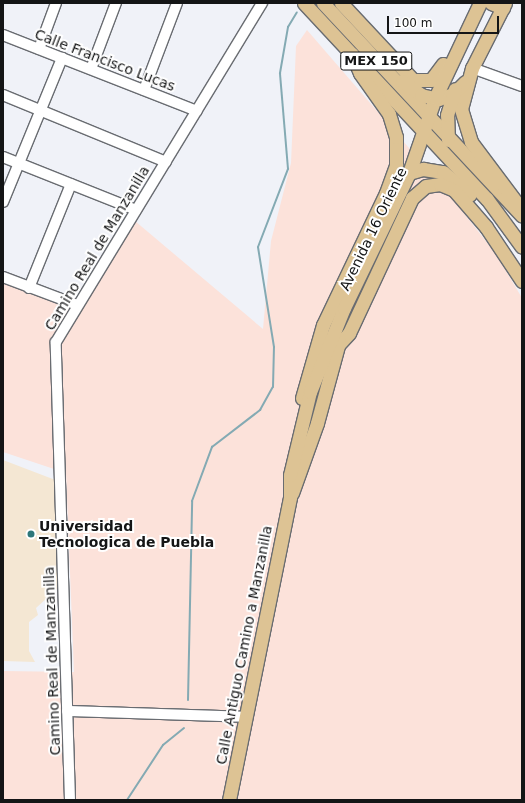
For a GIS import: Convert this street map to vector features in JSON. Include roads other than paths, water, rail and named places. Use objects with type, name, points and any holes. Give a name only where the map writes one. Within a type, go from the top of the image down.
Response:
[{"type":"main road","name":"MEX 150","points":[[304,3],[414,121],[447,138],[522,216]]},
{"type":"main road","name":"MEX 150","points":[[323,3],[411,100],[456,166],[501,214],[522,247]]},
{"type":"main road","points":[[330,3],[403,82],[421,95],[443,97],[470,74]]},
{"type":"main road","points":[[341,3],[410,78],[422,82],[437,76],[473,3]]},
{"type":"main road","name":"Avenida 16 Oriente","points":[[295,475],[337,349],[414,171],[480,3]]},
{"type":"main road","points":[[497,4],[470,74],[461,102],[464,129],[475,148],[511,191],[522,216]]},
{"type":"main road","name":"Avenida 16 Oriente","points":[[443,97],[497,4]]},
{"type":"main road","points":[[301,422],[302,397],[312,353],[396,164],[396,137],[389,114],[360,73],[352,54]]},
{"type":"main road","points":[[443,97],[447,115],[447,138],[456,166]]},
{"type":"main road","points":[[337,349],[336,328],[341,295],[407,163],[414,121],[411,100]]},
{"type":"main road","points":[[414,171],[443,172],[457,181],[522,269]]},
{"type":"main road","name":"Avenida 16 Oriente","points":[[295,475],[301,422],[336,328],[414,171]]},
{"type":"main road","points":[[337,349],[349,333],[412,198],[426,186],[440,184],[454,190],[486,227],[522,281]]},
{"type":"main road","name":"Calle Antiguo Camino a Manzanilla","points":[[229,800],[295,475]]},
{"type":"street","points":[[39,49],[56,3]]},
{"type":"street","points":[[91,69],[116,3]]},
{"type":"street","points":[[144,90],[177,3]]},
{"type":"street","name":"Camino Real de Manzanilla","points":[[70,800],[56,342],[76,305],[166,162],[262,3]]},
{"type":"street","name":"Calle Francisco Lucas","points":[[3,35],[197,111]]},
{"type":"street","points":[[3,202],[62,58]]},
{"type":"street","points":[[470,74],[522,86]]},
{"type":"street","points":[[3,95],[166,162]]},
{"type":"street","points":[[3,156],[136,210]]},
{"type":"street","points":[[29,288],[71,184]]},
{"type":"street","points":[[3,277],[76,305]]},
{"type":"street","points":[[67,711],[246,717]]},
{"type":"waterway","points":[[188,700],[192,501],[212,447],[260,410],[273,387],[274,347],[258,247],[288,169],[280,73],[288,27],[297,12]]},
{"type":"waterway","points":[[127,800],[163,745],[184,728]]},
{"type":"place","name":"Universidad Tecnologica de Puebla","points":[[31,534]]}]
